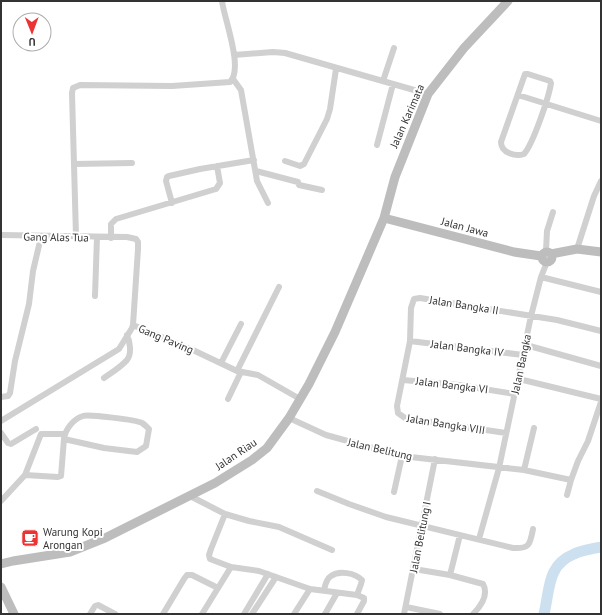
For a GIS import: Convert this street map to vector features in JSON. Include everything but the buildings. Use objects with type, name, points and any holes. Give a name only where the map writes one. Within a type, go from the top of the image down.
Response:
[{"type":"main road","name":"Jalan Karimata","points":[[384,218],[395,177],[428,94],[460,53],[508,1]]},
{"type":"main road","name":"Jalan Jawa","points":[[384,218],[514,252],[547,256],[577,249],[601,252]]},
{"type":"main road","name":"Jalan Riau","points":[[1,564],[70,552],[105,538],[215,483],[258,455],[266,448],[289,418],[310,384],[335,332],[384,218]]},
{"type":"main road","points":[[1,587],[14,614]]},
{"type":"street","points":[[222,1],[234,55],[233,79],[241,90],[257,181],[268,203]]},
{"type":"street","points":[[383,81],[394,48]]},
{"type":"street","points":[[234,55],[273,52],[285,53],[312,60],[336,69],[428,94]]},
{"type":"street","points":[[285,161],[300,166],[304,164],[327,119],[336,69]]},
{"type":"street","points":[[525,74],[550,81],[551,83],[546,103],[526,152],[521,155],[512,154],[502,148],[501,142],[525,74]]},
{"type":"street","points":[[76,236],[72,93],[75,87],[80,85],[172,86],[228,82],[233,79]]},
{"type":"street","points":[[377,145],[393,84]]},
{"type":"street","points":[[518,94],[601,121]]},
{"type":"street","points":[[172,203],[166,181],[168,176],[254,160]]},
{"type":"street","points":[[74,164],[132,163]]},
{"type":"street","points":[[111,238],[112,224],[115,220],[217,188],[220,182],[217,166]]},
{"type":"street","points":[[256,171],[298,182],[299,185],[322,190]]},
{"type":"street","points":[[577,249],[598,196],[601,181]]},
{"type":"street","points":[[547,256],[547,231],[553,212]]},
{"type":"street","name":"Gang Alas Tua","points":[[1,235],[111,238]]},
{"type":"street","points":[[1,397],[8,396],[10,392],[15,362],[29,304],[33,272],[42,237]]},
{"type":"street","points":[[95,296],[96,237]]},
{"type":"street","name":"Gang Paving","points":[[111,238],[132,238],[136,239],[138,242],[133,325],[195,351],[239,372],[258,375],[300,399]]},
{"type":"street","name":"Jalan Bangka","points":[[479,539],[499,468],[532,316],[547,256]]},
{"type":"street","points":[[541,277],[601,292]]},
{"type":"street","points":[[228,399],[279,287]]},
{"type":"street","name":"Jalan Bangka II","points":[[410,341],[411,308],[413,300],[416,298],[532,316]]},
{"type":"street","points":[[532,316],[557,320],[601,331]]},
{"type":"street","points":[[221,363],[241,324]]},
{"type":"street","points":[[1,421],[119,349],[133,325]]},
{"type":"street","points":[[104,378],[127,360],[130,348],[127,335]]},
{"type":"street","name":"Jalan Bangka IV","points":[[410,341],[524,355]]},
{"type":"street","name":"Jalan Bangka VI","points":[[410,341],[403,380],[515,394]]},
{"type":"street","points":[[526,345],[601,366]]},
{"type":"street","points":[[519,379],[601,401],[588,441],[578,460],[567,495]]},
{"type":"street","name":"Jalan Bangka VIII","points":[[403,380],[397,406],[398,413],[402,417],[506,433]]},
{"type":"street","points":[[1,501],[25,475],[41,434],[64,437],[104,448],[137,452],[146,446],[149,429],[142,422],[86,416],[81,417],[69,427],[64,437],[64,458],[61,477],[25,475]]},
{"type":"street","name":"Jalan Belitung","points":[[289,418],[326,435],[402,456],[524,470],[571,480]]},
{"type":"street","points":[[524,470],[534,428]]},
{"type":"street","points":[[1,433],[8,443],[11,444],[36,429]]},
{"type":"street","points":[[394,492],[402,456]]},
{"type":"street","name":"Jalan Belitung I","points":[[404,614],[435,459]]},
{"type":"street","points":[[317,491],[386,517],[513,548],[523,548],[530,543],[533,529]]},
{"type":"street","points":[[190,496],[225,514],[279,527],[332,550]]},
{"type":"street","points":[[225,514],[211,549],[209,557],[211,559],[231,567],[259,571],[310,589],[357,595],[364,599],[364,602],[357,614]]},
{"type":"street","points":[[450,575],[460,535]]},
{"type":"street","points":[[202,614],[231,567]]},
{"type":"street","points":[[414,569],[450,575],[484,585],[486,590],[485,596],[478,609],[473,614]]},
{"type":"street","points":[[244,614],[268,574]]},
{"type":"street","points":[[324,590],[330,576],[350,574],[359,577],[362,580],[357,595]]},
{"type":"street","points":[[163,614],[187,575],[192,575],[218,588]]},
{"type":"street","points":[[252,614],[276,577]]},
{"type":"street","points":[[294,614],[310,589]]},
{"type":"street","points":[[325,614],[337,593]]},
{"type":"street","points":[[90,614],[95,606],[98,605],[115,614]]},
{"type":"street","points":[[406,606],[440,614]]},
{"type":"waterway","points":[[544,614],[551,579],[559,564],[577,553],[601,547]]},
{"type":"place","name":"Warung Kopi Arongan","points":[[30,538]]}]
